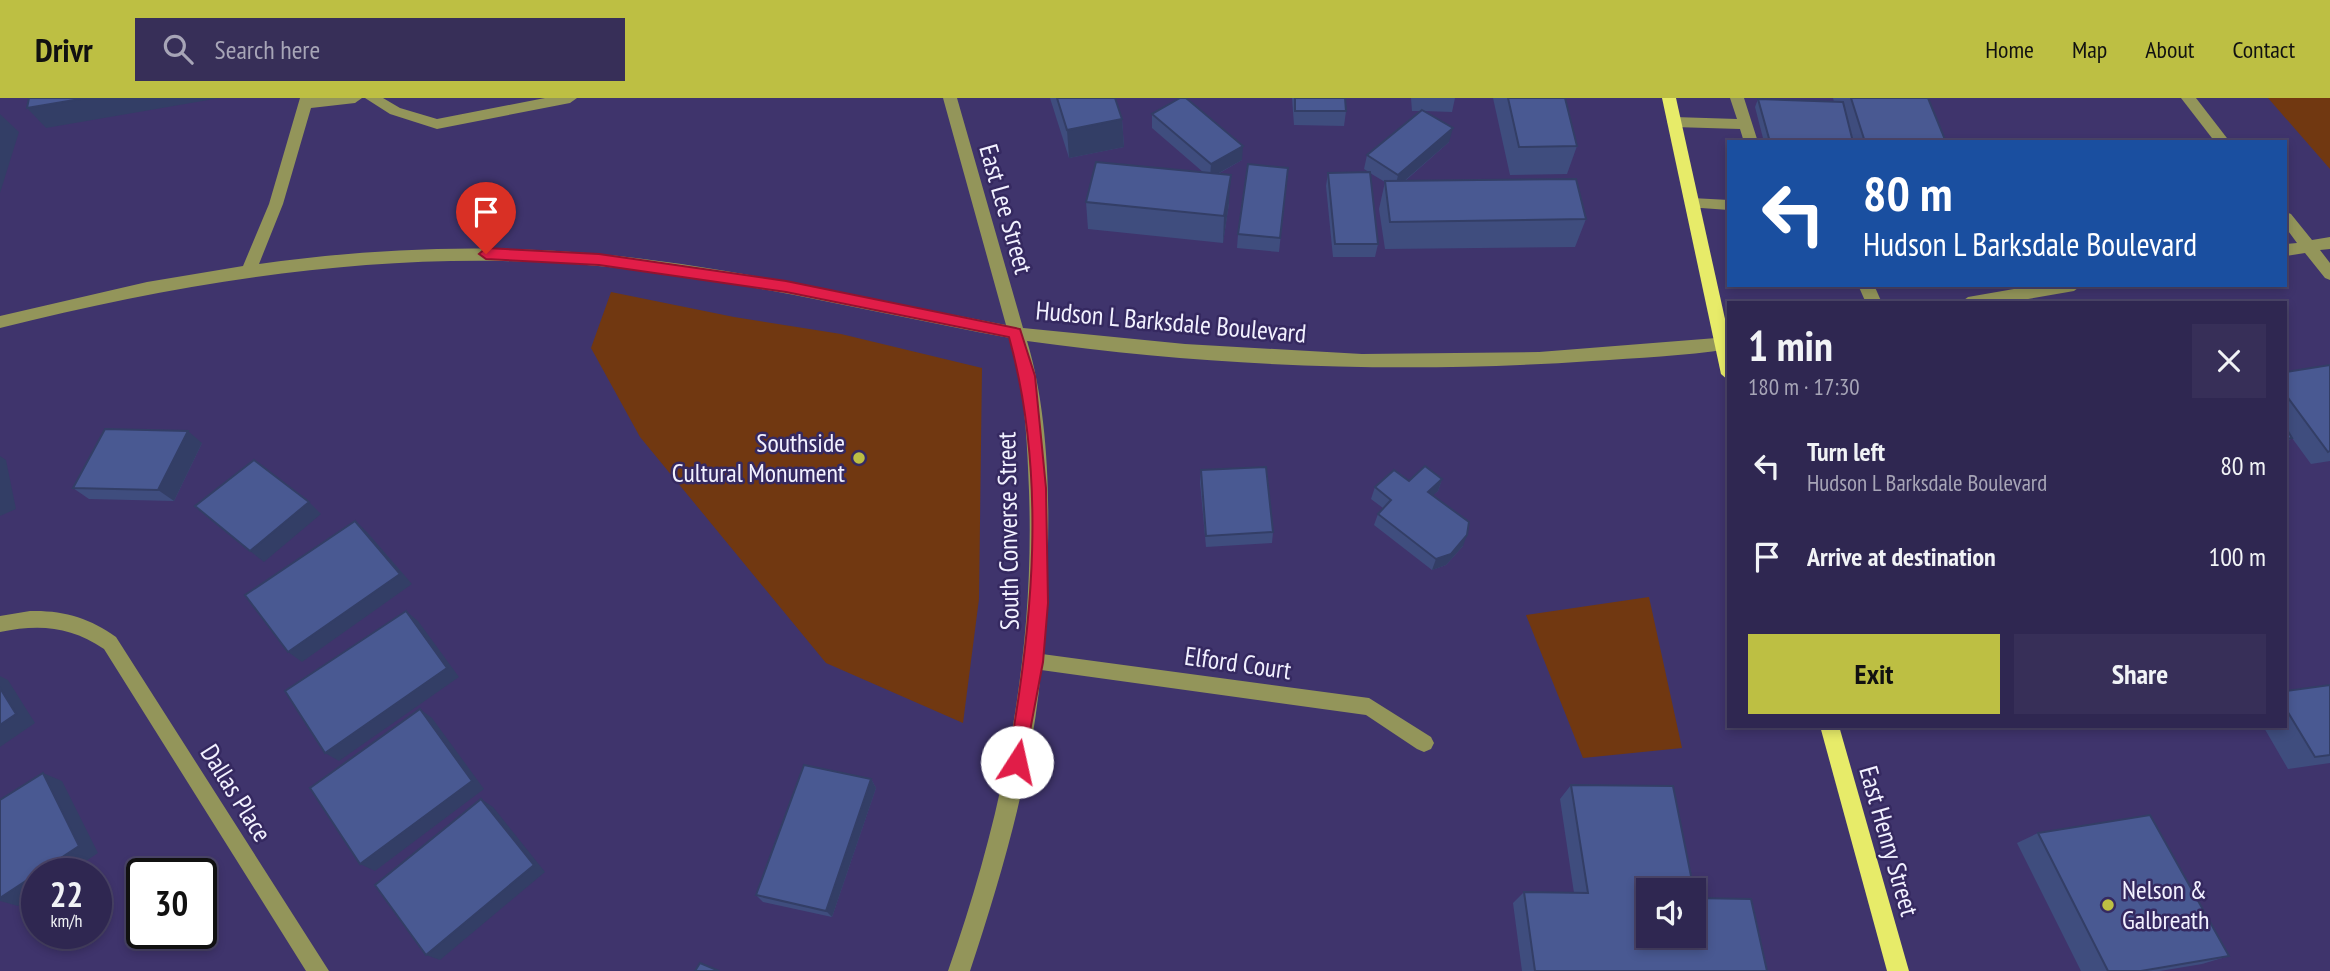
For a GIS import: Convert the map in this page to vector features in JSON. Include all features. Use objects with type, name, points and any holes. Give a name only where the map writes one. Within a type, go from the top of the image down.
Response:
[{"type":"main road","points":[[1669,98],[1725,344]]},
{"type":"main road","name":"East Henry Street","points":[[1830,728],[1898,971]]},
{"type":"street","points":[[250,268],[276,204],[306,101],[355,98]]},
{"type":"street","points":[[372,98],[395,111],[437,124],[570,98]]},
{"type":"street","name":"East Lee Street","points":[[950,98],[1015,333]]},
{"type":"street","points":[[1737,98],[1750,140]]},
{"type":"street","points":[[2188,98],[2221,140]]},
{"type":"street","points":[[1674,122],[1746,124]]},
{"type":"street","points":[[1692,203],[1727,205]]},
{"type":"street","points":[[2287,219],[2330,274]]},
{"type":"street","points":[[2287,250],[2330,243]]},
{"type":"street","name":"Hudson L Barksdale Boulevard","points":[[0,322],[139,288],[250,268],[370,256],[486,254],[599,260],[786,286],[1015,333],[1190,352],[1295,359],[1425,362],[1544,359],[1725,344]]},
{"type":"street","points":[[1981,301],[2062,287]]},
{"type":"street","name":"South Converse Street","points":[[959,971],[1003,831],[1034,662],[1040,603],[1038,488],[1027,376],[1015,333]]},
{"type":"street","name":"Dallas Place","points":[[0,624],[35,617],[65,619],[91,628],[110,643],[318,971]]},
{"type":"street","name":"Elford Court","points":[[1034,662],[1369,707],[1424,743]]},
{"type":"shaded area","points":[[2268,98],[2330,98],[2330,169]]},
{"type":"shaded area","points":[[611,292],[734,317],[841,334],[982,368],[979,599],[963,723],[826,663],[640,437],[591,348]]},
{"type":"shaded area","points":[[1649,597],[1682,748],[1583,758],[1526,615]]},
{"type":"building","points":[[29,98],[86,98],[27,108]]},
{"type":"building","points":[[1057,98],[1115,98],[1122,119],[1067,130]]},
{"type":"building","points":[[1180,98],[1186,98],[1243,146],[1211,164],[1152,114]]},
{"type":"building","points":[[1295,98],[1345,98],[1346,111],[1295,111]]},
{"type":"building","points":[[1508,98],[1565,98],[1577,146],[1519,147]]},
{"type":"building","points":[[1851,98],[1928,98],[1945,140],[1864,140]]},
{"type":"building","points":[[1758,99],[1843,102],[1852,140],[1769,140]]},
{"type":"building","points":[[1422,110],[1453,128],[1398,175],[1367,155]]},
{"type":"building","points":[[1096,162],[1231,175],[1224,216],[1086,202]]},
{"type":"building","points":[[1248,164],[1288,168],[1280,238],[1238,234]]},
{"type":"building","points":[[1370,172],[1378,244],[1335,244],[1328,173]]},
{"type":"building","points":[[1576,179],[1586,219],[1390,222],[1385,181]]},
{"type":"building","points":[[2330,365],[2330,451],[2328,452],[2287,396],[2287,372]]},
{"type":"building","points":[[105,429],[188,431],[158,490],[73,488]]},
{"type":"building","points":[[254,460],[309,502],[250,551],[195,506]]},
{"type":"building","points":[[1425,466],[1442,479],[1428,492],[1469,522],[1467,535],[1451,554],[1436,559],[1378,514],[1391,500],[1375,487],[1394,470],[1409,481]]},
{"type":"building","points":[[1266,467],[1273,532],[1206,536],[1201,470]]},
{"type":"building","points":[[355,521],[400,574],[288,652],[245,595]]},
{"type":"building","points":[[406,611],[447,668],[325,753],[285,691]]},
{"type":"building","points":[[2330,685],[2330,755],[2315,757],[2287,711],[2287,691]]},
{"type":"building","points":[[0,688],[16,714],[0,725]]},
{"type":"building","points":[[420,709],[472,781],[360,864],[310,788]]},
{"type":"building","points":[[804,765],[871,779],[826,911],[756,895]]},
{"type":"building","points":[[43,773],[79,846],[61,858],[21,858],[21,884],[0,898],[0,800]]},
{"type":"building","points":[[1571,785],[1673,786],[1691,878],[1636,878],[1636,948],[1706,948],[1706,898],[1751,899],[1767,971],[1535,971],[1524,892],[1588,893]]},
{"type":"building","points":[[481,799],[534,865],[426,955],[375,885]]},
{"type":"building","points":[[2150,815],[2229,956],[2141,971],[2108,971],[2038,833]]},
{"type":"building","points":[[700,963],[719,971],[695,971]]},
{"type":"place","name":"Southside Cultural Monument","points":[[859,458]]},
{"type":"place","name":"Nelson & Galbreath","points":[[2108,905]]},
{"type":"route","points":[[486,254],[599,260],[786,286],[1015,333],[1027,376],[1038,488],[1040,603],[1034,662],[1017,762]]}]
